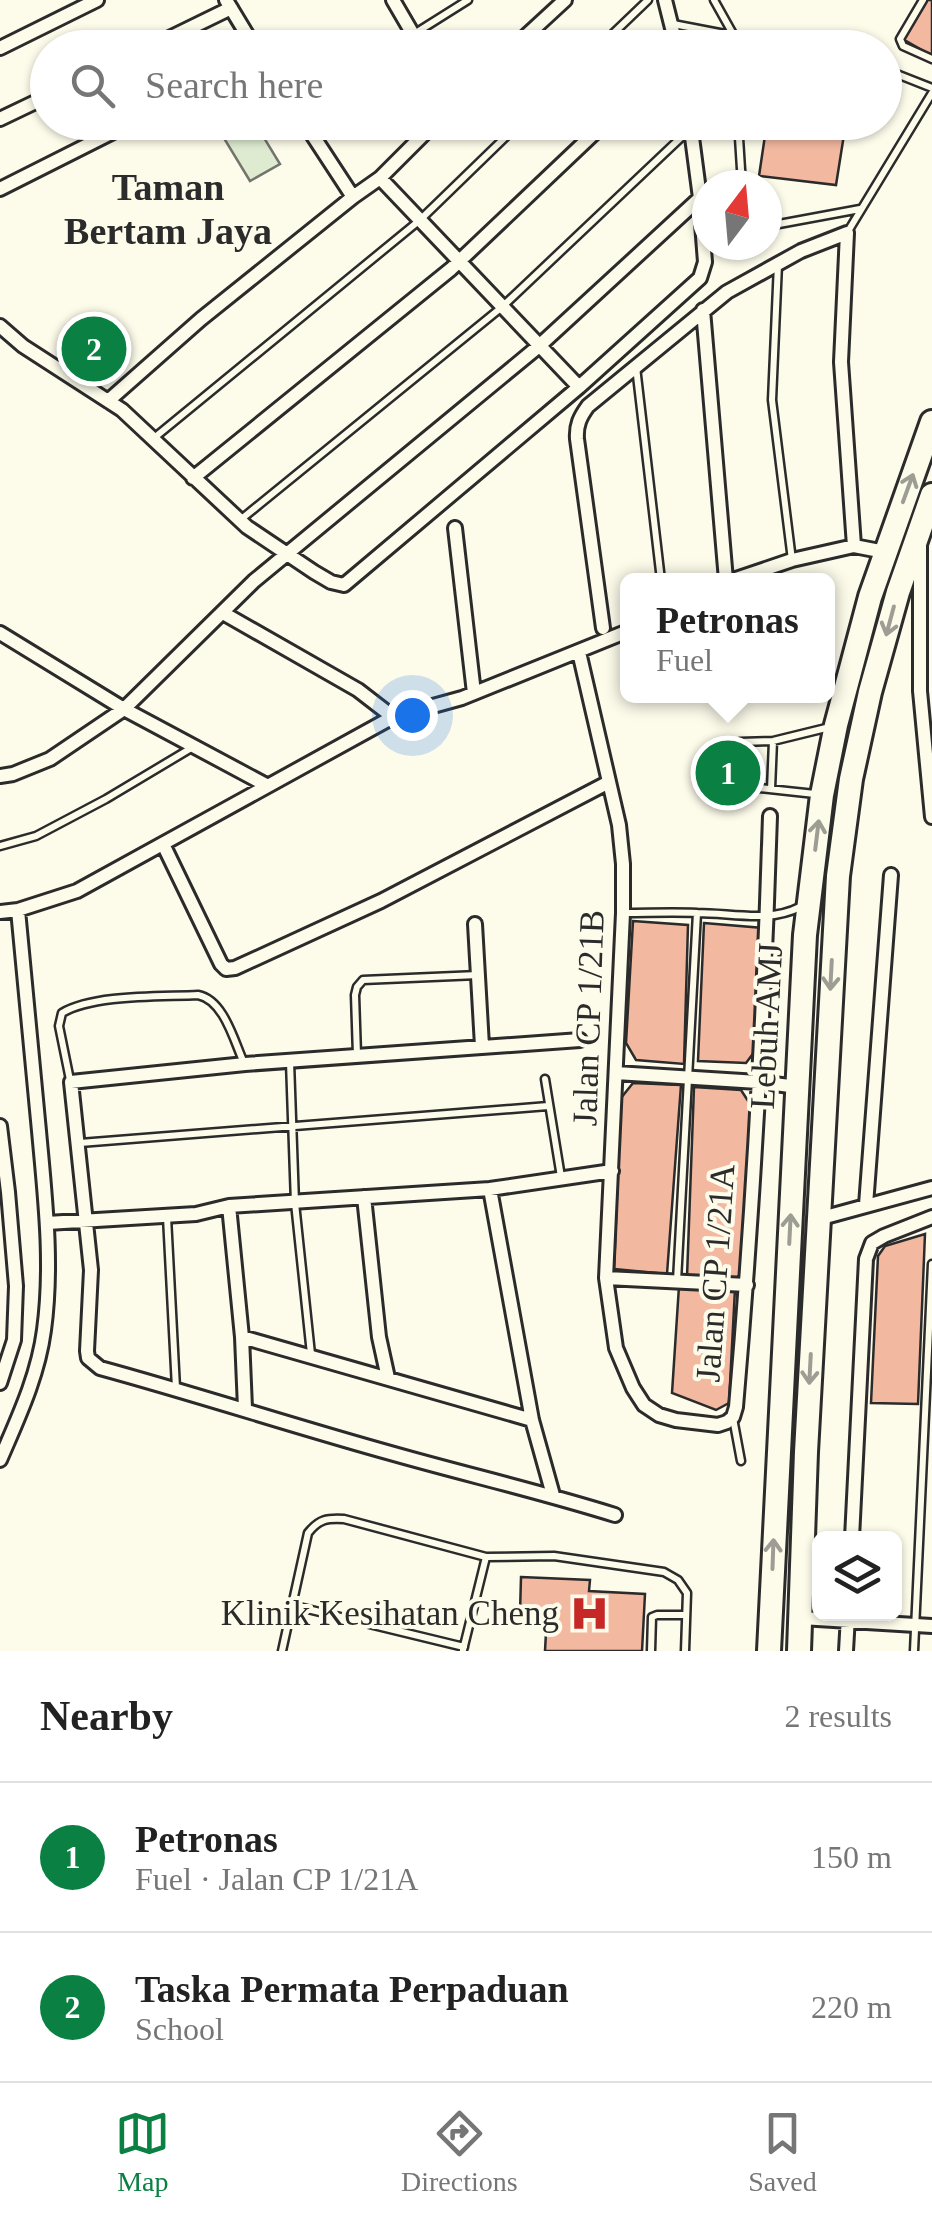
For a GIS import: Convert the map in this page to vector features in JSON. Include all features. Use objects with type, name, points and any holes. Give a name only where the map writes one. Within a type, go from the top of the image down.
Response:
[{"type":"highway","name":"Lebuh AMJ","points":[[769,1651],[805,935],[822,795],[865,614],[932,422]]},
{"type":"highway","name":"Lebuh AMJ","points":[[799,1651],[835,902],[854,766],[870,692],[898,592],[932,496]]},
{"type":"street","points":[[2,42],[97,0]]},
{"type":"street","points":[[393,0],[411,30]]},
{"type":"street","points":[[527,30],[546,6],[565,0]]},
{"type":"street","points":[[665,0],[673,30]]},
{"type":"street","points":[[182,30],[229,4],[244,30]]},
{"type":"street","points":[[0,119],[30,105]]},
{"type":"street","points":[[0,190],[98,140]]},
{"type":"street","points":[[316,140],[353,197]]},
{"type":"street","points":[[108,401],[202,319],[380,178],[418,140]]},
{"type":"street","points":[[193,478],[459,261],[587,140]]},
{"type":"street","points":[[692,140],[696,170]]},
{"type":"street","points":[[380,178],[579,387]]},
{"type":"street","points":[[0,776],[50,759],[124,709],[254,581],[539,346],[692,205]]},
{"type":"street","points":[[602,628],[576,428],[588,406],[728,292],[778,263],[847,233],[841,362],[854,546]]},
{"type":"street","points":[[0,326],[23,346],[108,401],[239,521],[286,555],[344,585],[579,387],[700,278],[706,260]]},
{"type":"street","points":[[702,310],[729,573]]},
{"type":"street","points":[[920,527],[932,817]]},
{"type":"street","points":[[455,528],[474,693]]},
{"type":"street","points":[[752,573],[854,546],[885,552]]},
{"type":"street","points":[[223,613],[358,690],[393,717]]},
{"type":"street","points":[[0,632],[124,709],[268,786]]},
{"type":"street","points":[[0,912],[77,891],[393,717],[474,693],[620,634]]},
{"type":"street","name":"Jalan CP 1/21B","points":[[579,652],[619,825],[623,913],[606,1278],[616,1348],[644,1404],[676,1420],[718,1425]]},
{"type":"street","points":[[163,844],[221,964],[226,969],[235,968],[381,901],[609,782]]},
{"type":"street","name":"Jalan CP 1/21A","points":[[718,1425],[733,1416],[747,1285],[770,816]]},
{"type":"street","points":[[866,1205],[891,875]]},
{"type":"street","points":[[0,1460],[26,1398],[44,1332],[47,1299],[47,1223],[18,910]]},
{"type":"street","points":[[475,924],[482,1046]]},
{"type":"street","points":[[580,1040],[245,1064],[71,1082],[91,1270],[86,1344],[88,1358],[100,1368],[615,1514]]},
{"type":"street","points":[[616,1074],[798,1087]]},
{"type":"street","points":[[0,1126],[16,1286],[14,1340],[0,1384]]},
{"type":"street","points":[[47,1223],[196,1214],[228,1206],[490,1189],[612,1171]]},
{"type":"street","points":[[818,1219],[929,1188],[932,1214],[872,1243],[866,1259],[852,1531]]},
{"type":"street","points":[[490,1189],[532,1420],[553,1495]]},
{"type":"street","points":[[364,1196],[388,1378]]},
{"type":"street","points":[[228,1206],[245,1408]]},
{"type":"street","points":[[606,1278],[747,1285]]},
{"type":"street","points":[[242,1337],[532,1420]]},
{"type":"street","points":[[801,1618],[812,1618]]},
{"type":"street","points":[[846,1651],[848,1621]]},
{"type":"street","points":[[882,1621],[932,1626]]},
{"type":"lane","points":[[617,30],[648,0]]},
{"type":"lane","points":[[714,0],[732,30]]},
{"type":"lane","points":[[902,36],[923,0]]},
{"type":"lane","points":[[430,30],[464,1]]},
{"type":"lane","points":[[672,24],[709,30]]},
{"type":"lane","points":[[902,44],[932,59]]},
{"type":"lane","points":[[847,233],[932,90],[902,78]]},
{"type":"lane","points":[[152,440],[420,220],[502,140]]},
{"type":"lane","points":[[239,521],[502,306],[675,140]]},
{"type":"lane","points":[[739,140],[741,170]]},
{"type":"lane","points":[[782,223],[861,209]]},
{"type":"lane","points":[[778,263],[772,400],[792,560]]},
{"type":"lane","points":[[636,366],[661,573]]},
{"type":"lane","points":[[735,759],[736,744],[740,742],[773,741],[836,725]]},
{"type":"lane","points":[[771,789],[773,741]]},
{"type":"lane","points":[[0,846],[36,836],[193,747]]},
{"type":"lane","points":[[760,788],[822,795]]},
{"type":"lane","points":[[623,913],[767,916],[783,914],[809,901]]},
{"type":"lane","points":[[676,1282],[697,912]]},
{"type":"lane","points":[[358,1056],[355,995],[363,980],[478,975]]},
{"type":"lane","points":[[71,1082],[59,1026],[62,1012],[75,1005],[122,999],[207,997],[220,1012],[245,1064]]},
{"type":"lane","points":[[290,1061],[295,1203],[311,1357]]},
{"type":"lane","points":[[545,1080],[561,1178]]},
{"type":"lane","points":[[79,1143],[548,1106]]},
{"type":"lane","points":[[167,1216],[176,1388]]},
{"type":"lane","points":[[914,1651],[932,1264]]},
{"type":"lane","points":[[733,1416],[741,1462]]},
{"type":"lane","points":[[282,1651],[308,1533],[317,1522],[328,1518],[486,1557],[554,1556],[664,1572],[678,1580],[687,1593],[685,1651]]},
{"type":"lane","points":[[291,1605],[464,1649],[486,1557]]},
{"type":"lane","points":[[651,1651],[652,1617],[685,1615]]},
{"type":"green space","points":[[225,140],[265,140],[280,164],[250,181]]},
{"type":"building","points":[[921,0],[932,0],[932,56],[902,36]]},
{"type":"building","points":[[764,140],[843,140],[836,185],[782,179],[782,170],[760,170]]},
{"type":"building","points":[[633,921],[688,925],[684,1064],[636,1060],[626,1043]]},
{"type":"building","points":[[704,923],[763,928],[758,1047],[746,1063],[698,1061]]},
{"type":"building","points":[[633,1083],[681,1085],[667,1274],[614,1269],[621,1098]]},
{"type":"building","points":[[694,1087],[741,1090],[752,1107],[740,1278],[687,1277]]},
{"type":"building","points":[[925,1234],[918,1404],[871,1403],[878,1256],[885,1246]]},
{"type":"building","points":[[679,1286],[735,1289],[729,1403],[716,1410],[672,1393]]},
{"type":"building","name":"Klinik Kesihatan Cheng","points":[[521,1577],[590,1580],[589,1591],[645,1594],[642,1651],[545,1651],[547,1614],[520,1613]]},
{"type":"place","name":"Taska Permata Perpaduan","points":[[94,349]]},
{"type":"place","name":"Petronas","points":[[728,773]]},
{"type":"place","name":"Klinik Kesihatan Cheng","points":[[589,1613]]},
{"type":"district","name":"Taman Bertam Jaya","points":[[168,208]]}]
